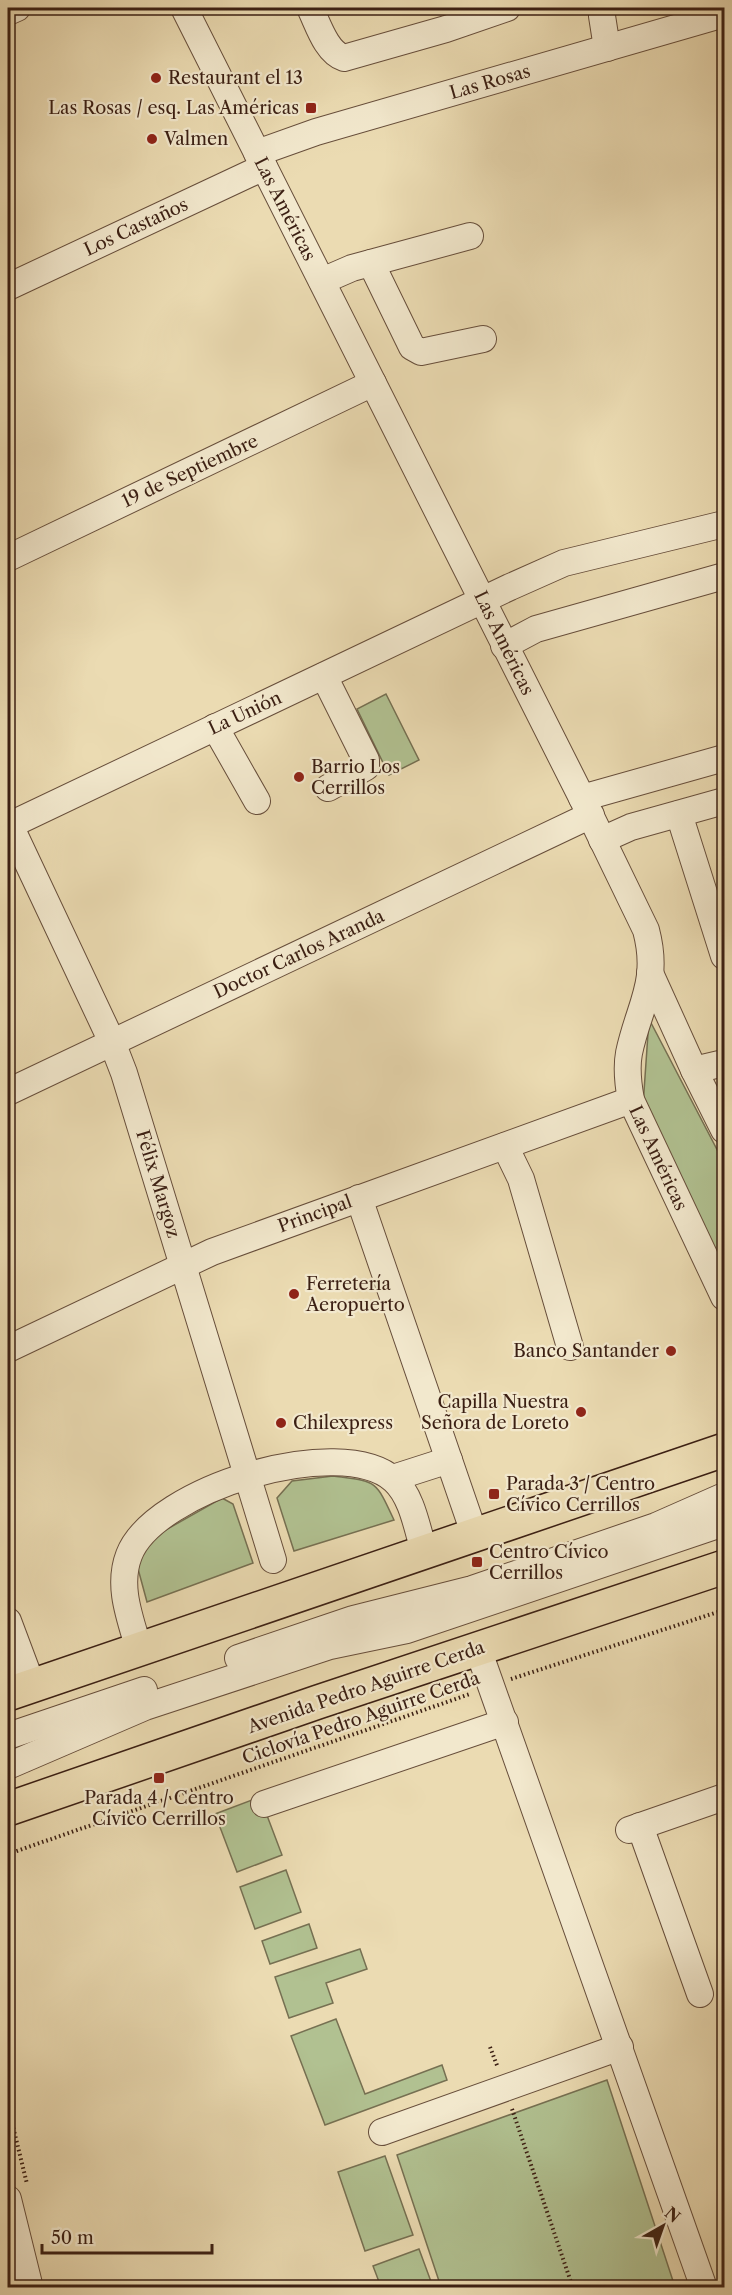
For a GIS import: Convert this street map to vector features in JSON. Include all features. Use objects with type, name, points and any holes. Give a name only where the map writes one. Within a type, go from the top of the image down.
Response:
[{"type":"main road","points":[[20,1689],[724,1450]]},
{"type":"main road","name":"Avenida Pedro Aguirre Cerda","points":[[8,1809],[724,1567]]},
{"type":"street","points":[[8,12],[17,8]]},
{"type":"street","name":"Las Américas","points":[[184,8],[483,600],[646,930],[651,952],[650,973],[648,994],[629,1053],[628,1084],[631,1100],[724,1297]]},
{"type":"street","points":[[310,8],[330,49],[336,55],[344,57],[446,29],[507,8]]},
{"type":"street","points":[[603,8],[607,48]]},
{"type":"street","name":"Las Rosas","points":[[260,160],[316,132],[724,14]]},
{"type":"street","name":"Los Castaños","points":[[8,287],[260,160]]},
{"type":"street","points":[[322,281],[352,268],[470,236]]},
{"type":"street","points":[[371,263],[412,346],[421,352],[483,339]]},
{"type":"street","name":"19 de Septiembre","points":[[8,558],[373,383]]},
{"type":"street","name":"La Unión","points":[[8,824],[564,563],[724,524]]},
{"type":"street","points":[[504,646],[536,629],[724,576]]},
{"type":"street","points":[[324,676],[366,760],[366,767],[328,788]]},
{"type":"street","points":[[215,728],[257,801]]},
{"type":"street","name":"Doctor Carlos Aranda","points":[[8,1092],[586,807],[724,758]]},
{"type":"street","points":[[602,840],[631,827],[724,801]]},
{"type":"street","points":[[679,814],[724,956]]},
{"type":"street","name":"Félix Margoz","points":[[8,824],[112,1042],[128,1084],[273,1560]]},
{"type":"street","points":[[650,973],[724,1130]]},
{"type":"street","points":[[694,1070],[724,1063]]},
{"type":"street","name":"Principal","points":[[8,1349],[212,1252],[631,1100]]},
{"type":"street","points":[[505,1146],[521,1179],[570,1347]]},
{"type":"street","points":[[359,1198],[474,1533]]},
{"type":"street","points":[[393,1478],[449,1460]]},
{"type":"street","points":[[138,1649],[124,1588],[124,1573],[134,1545],[153,1524],[172,1510],[219,1485],[246,1475],[278,1467],[334,1464],[364,1466],[393,1478],[404,1494],[424,1551]]},
{"type":"street","points":[[8,1736],[326,1627],[471,1589],[656,1526],[724,1496]]},
{"type":"street","points":[[8,1766],[145,1707],[330,1646],[407,1630],[724,1523]]},
{"type":"street","points":[[8,1621],[20,1689]]},
{"type":"street","points":[[478,1649],[704,2288]]},
{"type":"street","points":[[264,1804],[505,1722]]},
{"type":"street","points":[[700,1994],[634,1828],[724,1797]]},
{"type":"street","points":[[382,2132],[620,2047]]},
{"type":"street","points":[[8,2199],[30,2288]]},
{"type":"path","name":"Ciclovía Pedro Aguirre Cerda","points":[[8,1854],[492,1686],[724,1610]]},
{"type":"path","points":[[490,2047],[573,2288]]},
{"type":"green space","points":[[386,694],[419,760],[389,775],[357,709]]},
{"type":"green space","points":[[649,1019],[724,1163],[724,1276],[643,1106]]},
{"type":"green space","points":[[333,1476],[373,1485],[383,1497],[394,1520],[294,1551],[277,1498],[292,1481]]},
{"type":"green space","points":[[222,1498],[233,1504],[253,1563],[147,1602],[137,1565],[148,1540]]},
{"type":"green space","points":[[260,1797],[282,1855],[237,1872],[215,1814]]},
{"type":"green space","points":[[286,1870],[301,1912],[255,1929],[240,1887]]},
{"type":"green space","points":[[309,1924],[317,1948],[270,1964],[262,1941]]},
{"type":"green space","points":[[360,1949],[367,1969],[326,1983],[333,2003],[289,2018],[275,1977]]},
{"type":"green space","points":[[336,2019],[365,2094],[442,2065],[447,2080],[325,2125],[291,2036]]},
{"type":"green space","points":[[607,2080],[675,2287],[441,2287],[397,2155]]},
{"type":"green space","points":[[385,2156],[413,2235],[365,2251],[338,2172]]},
{"type":"green space","points":[[419,2249],[433,2287],[381,2287],[373,2266]]},
{"type":"place","name":"Restaurant el 13","points":[[156,78]]},
{"type":"place","name":"Las Rosas / esq. Las Américas","points":[[311,108]]},
{"type":"place","name":"Valmen","points":[[152,139]]},
{"type":"place","name":"Barrio Los Cerrillos","points":[[299,777]]},
{"type":"place","name":"Ferretería Aeropuerto","points":[[294,1294]]},
{"type":"place","name":"Banco Santander","points":[[671,1351]]},
{"type":"place","name":"Capilla Nuestra Señora de Loreto","points":[[581,1412]]},
{"type":"place","name":"Chilexpress","points":[[281,1423]]},
{"type":"place","name":"Parada 3 / Centro Cívico Cerrillos","points":[[494,1494]]},
{"type":"place","name":"Centro Cívico Cerrillos","points":[[477,1562]]},
{"type":"place","name":"Parada 4 / Centro Cívico Cerrillos","points":[[159,1778]]}]
